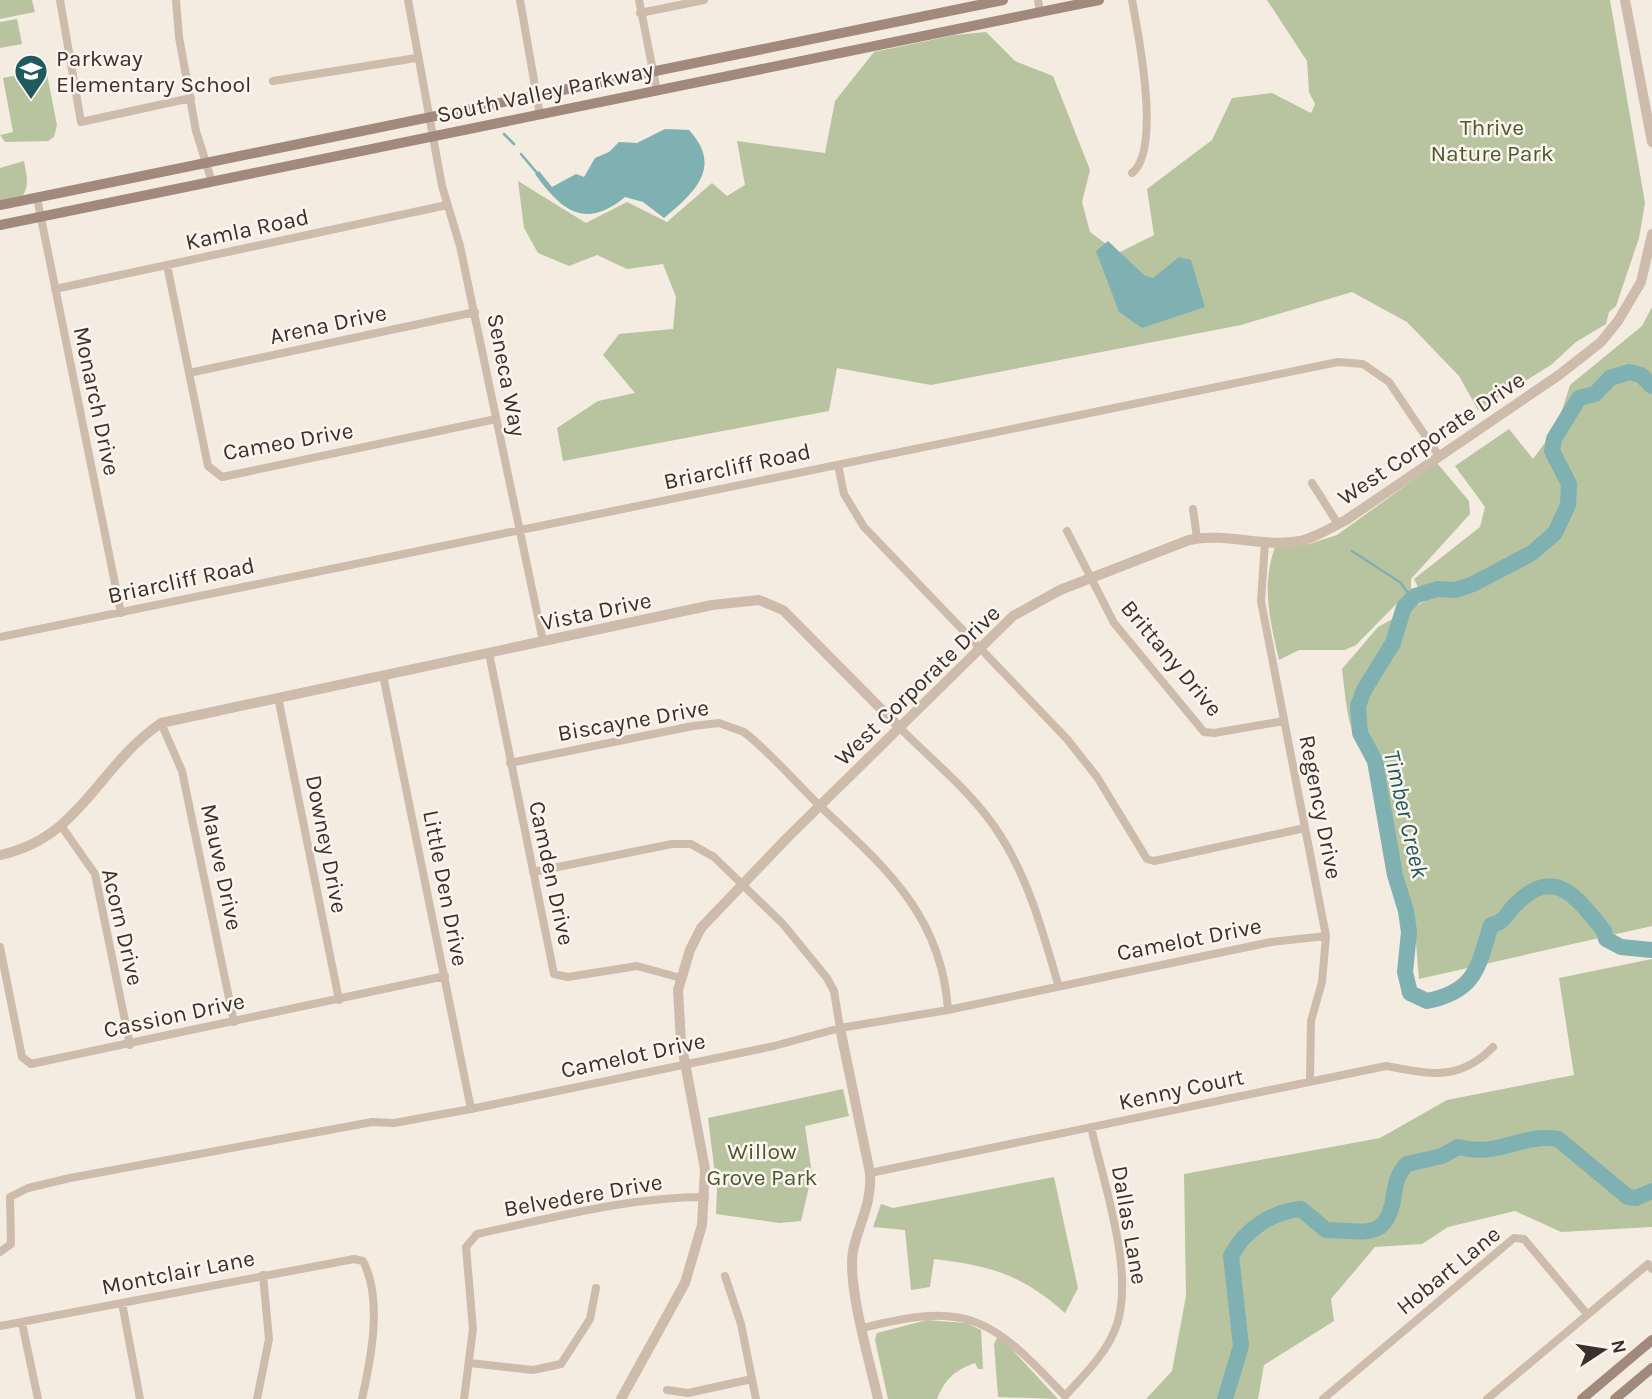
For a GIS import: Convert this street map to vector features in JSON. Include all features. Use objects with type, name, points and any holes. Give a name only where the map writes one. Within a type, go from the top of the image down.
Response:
[{"type":"main road","name":"South Valley Parkway","points":[[0,205],[1003,0]]},
{"type":"main road","name":"South Valley Parkway","points":[[0,226],[1099,0]]},
{"type":"main road","points":[[1582,1399],[1652,1340]]},
{"type":"main road","points":[[1615,1399],[1652,1368]]},
{"type":"street","points":[[60,0],[80,122],[191,98]]},
{"type":"street","points":[[176,0],[178,37],[197,131],[212,182]]},
{"type":"street","name":"Seneca Way","points":[[408,0],[416,58],[447,205],[460,246],[475,313],[518,531],[543,641]]},
{"type":"street","points":[[520,0],[540,114]]},
{"type":"street","points":[[639,0],[657,90]]},
{"type":"street","points":[[640,13],[705,0]]},
{"type":"street","points":[[1038,0],[1040,12]]},
{"type":"street","points":[[1132,0],[1147,88],[1143,152],[1138,168],[1132,173]]},
{"type":"street","points":[[1625,0],[1652,142]]},
{"type":"street","points":[[273,81],[416,58]]},
{"type":"street","name":"Monarch Drive","points":[[37,198],[121,613]]},
{"type":"street","name":"Kamla Road","points":[[55,289],[447,205]]},
{"type":"street","name":"West Corporate Drive","points":[[621,1399],[685,1283],[698,1245],[705,1197],[705,1169],[685,1063],[679,1013],[681,978],[701,928],[820,806],[1013,616],[1090,578],[1197,538],[1220,537],[1265,542],[1303,540],[1338,524],[1559,375],[1601,342],[1618,321],[1640,282],[1652,234]]},
{"type":"street","name":"Cameo Drive","points":[[167,265],[208,466],[222,477],[496,419]]},
{"type":"street","name":"Arena Drive","points":[[189,373],[475,313]]},
{"type":"street","name":"Briarcliff Road","points":[[0,637],[1338,362],[1363,364],[1389,382],[1439,456]]},
{"type":"street","points":[[838,465],[844,494],[864,527],[1039,707],[1090,767],[1147,859],[1154,861],[1305,828]]},
{"type":"street","points":[[1312,483],[1338,524]]},
{"type":"street","points":[[1193,509],[1197,538]]},
{"type":"street","points":[[1067,531],[1090,578]]},
{"type":"street","name":"Regency Drive","points":[[1265,542],[1261,601],[1326,936],[1322,982],[1311,1021],[1310,1080]]},
{"type":"street","name":"Brittany Drive","points":[[1090,578],[1114,623],[1203,732],[1214,733],[1284,721]]},
{"type":"street","name":"Vista Drive","points":[[0,855],[52,835],[62,827],[79,811],[131,745],[161,723],[712,605],[759,600],[783,610],[799,624],[901,729],[949,774],[1000,835],[1035,906],[1058,984]]},
{"type":"street","name":"Camden Drive","points":[[489,653],[554,974],[568,977],[637,966],[681,978]]},
{"type":"street","name":"Little Den Drive","points":[[383,675],[471,1109]]},
{"type":"street","name":"Downey Drive","points":[[278,696],[339,1000]]},
{"type":"street","name":"Mauve Drive","points":[[161,723],[182,771],[234,1023]]},
{"type":"street","name":"Biscayne Drive","points":[[510,763],[719,723],[744,732],[892,874],[913,903],[940,961],[948,1010]]},
{"type":"street","name":"Acorn Drive","points":[[62,827],[83,853],[95,874],[130,1045]]},
{"type":"street","points":[[533,872],[672,844],[691,844],[714,857],[740,886],[783,924],[818,964],[834,991],[870,1173],[872,1195],[853,1252],[854,1278],[878,1399]]},
{"type":"street","name":"Camelot Drive","points":[[0,1252],[11,1244],[10,1197],[28,1188],[372,1122],[394,1123],[471,1109],[775,1046],[840,1028],[948,1010],[1058,984],[1271,942],[1326,936]]},
{"type":"street","name":"Cassion Drive","points":[[0,947],[22,1056],[31,1064],[234,1023],[445,976]]},
{"type":"street","name":"Kenny Court","points":[[870,1173],[1386,1066],[1436,1075],[1476,1064],[1493,1047]]},
{"type":"street","name":"Dallas Lane","points":[[863,1328],[921,1317],[965,1317],[1001,1335],[1065,1396],[1097,1361],[1115,1331],[1124,1298],[1122,1269],[1091,1127]]},
{"type":"street","name":"Belvedere Drive","points":[[470,1363],[472,1296],[466,1247],[470,1239],[477,1234],[597,1209],[659,1199],[705,1197]]},
{"type":"street","name":"Hobart Lane","points":[[1324,1399],[1514,1238],[1524,1239],[1587,1314]]},
{"type":"street","name":"Montclair Lane","points":[[0,1326],[344,1259],[363,1262],[370,1276],[372,1311],[368,1369],[362,1399]]},
{"type":"street","points":[[1487,1399],[1648,1264],[1652,1269]]},
{"type":"street","points":[[257,1399],[269,1339],[263,1275]]},
{"type":"street","points":[[724,1276],[741,1324],[756,1399]]},
{"type":"street","points":[[464,1399],[470,1363],[533,1370],[561,1364],[590,1319],[596,1288]]},
{"type":"street","points":[[122,1303],[140,1399]]},
{"type":"street","points":[[22,1323],[38,1399]]},
{"type":"street","points":[[667,1390],[688,1393],[752,1379]]},
{"type":"green space","points":[[0,0],[32,0],[35,12],[0,19]]},
{"type":"green space","name":"Thrive Nature Park","points":[[1267,0],[1610,0],[1645,203],[1639,238],[1616,306],[1609,312],[1606,324],[1576,342],[1551,365],[1478,410],[1459,376],[1407,322],[1352,292],[1241,325],[931,385],[837,368],[829,411],[563,461],[557,428],[598,401],[635,393],[603,355],[619,334],[673,329],[676,297],[663,264],[627,269],[597,255],[569,266],[538,253],[524,228],[518,181],[586,223],[627,202],[667,222],[712,183],[727,196],[745,185],[737,141],[825,153],[835,101],[874,52],[955,35],[986,32],[1015,61],[1053,76],[1090,170],[1082,202],[1090,232],[1118,253],[1154,235],[1147,189],[1212,140],[1232,98],[1272,93],[1311,113],[1315,104],[1309,92],[1307,61]]},
{"type":"green space","points":[[17,19],[22,44],[0,48],[0,22]]},
{"type":"green space","points":[[46,69],[57,125],[54,137],[48,141],[5,142],[0,135],[13,132],[3,78]]},
{"type":"green space","points":[[24,161],[27,183],[23,195],[0,200],[0,168]]},
{"type":"green space","points":[[1652,307],[1652,926],[1419,979],[1414,920],[1398,854],[1386,777],[1373,765],[1357,742],[1348,716],[1342,669],[1378,627],[1425,601],[1414,579],[1480,527],[1485,507],[1455,466],[1509,429],[1533,459],[1557,426],[1570,385],[1642,326]]},
{"type":"green space","points":[[1437,463],[1469,501],[1470,514],[1411,579],[1411,589],[1356,645],[1345,650],[1299,650],[1279,660],[1268,603],[1268,576],[1275,547],[1309,544],[1337,535]]},
{"type":"green space","points":[[1652,959],[1652,1227],[1561,1232],[1515,1211],[1448,1227],[1422,1244],[1375,1247],[1331,1299],[1334,1321],[1264,1365],[1258,1399],[1146,1399],[1172,1371],[1186,1296],[1184,1174],[1380,1138],[1447,1100],[1574,1075],[1559,978]]},
{"type":"green space","name":"Willow Grove Park","points":[[843,1089],[849,1116],[805,1126],[812,1174],[801,1221],[779,1223],[716,1214],[717,1190],[708,1118]]},
{"type":"green space","points":[[1054,1177],[1078,1288],[1065,1313],[1034,1289],[1004,1274],[934,1259],[930,1287],[911,1290],[905,1230],[873,1227],[881,1204],[893,1208]]},
{"type":"green space","points":[[927,1320],[966,1323],[981,1330],[983,1369],[978,1369],[975,1363],[956,1372],[947,1381],[937,1399],[888,1399],[875,1340],[877,1333]]},
{"type":"green space","points":[[997,1338],[1007,1344],[1058,1399],[998,1397],[994,1344]]},
{"type":"water","points":[[665,129],[689,130],[699,143],[704,156],[704,167],[694,188],[664,218],[643,202],[625,197],[598,213],[575,212],[555,198],[535,174],[539,171],[552,187],[576,174],[584,177],[595,158],[609,152],[619,142],[637,143]]},
{"type":"water","points":[[1108,241],[1144,275],[1153,278],[1179,257],[1191,260],[1205,307],[1142,328],[1119,312],[1096,251]]},
{"type":"waterway","points":[[504,134],[514,144]]},
{"type":"waterway","points":[[521,154],[537,173]]},
{"type":"waterway","name":"Timber Creek","points":[[1652,386],[1641,375],[1629,372],[1610,378],[1595,394],[1579,398],[1554,439],[1552,451],[1569,484],[1568,505],[1555,533],[1532,553],[1473,584],[1456,590],[1437,589],[1415,596],[1404,607],[1393,643],[1364,690],[1358,706],[1360,733],[1375,761],[1395,875],[1406,911],[1409,932],[1405,972],[1410,993],[1427,1001],[1444,997],[1466,983],[1478,964],[1491,925],[1502,920],[1529,893],[1542,887],[1564,890],[1575,897],[1604,931],[1606,939],[1621,947],[1652,950]]},
{"type":"waterway","points":[[1352,551],[1401,583],[1412,599]]},
{"type":"waterway","name":"Timber Creek","points":[[1225,1399],[1241,1346],[1231,1256],[1251,1230],[1270,1218],[1301,1209],[1326,1230],[1373,1230],[1386,1220],[1398,1178],[1407,1164],[1442,1156],[1458,1147],[1485,1150],[1545,1138],[1558,1139],[1628,1197],[1636,1198],[1652,1191]]},
{"type":"place","name":"Parkway Elementary School","points":[[31,101]]}]
